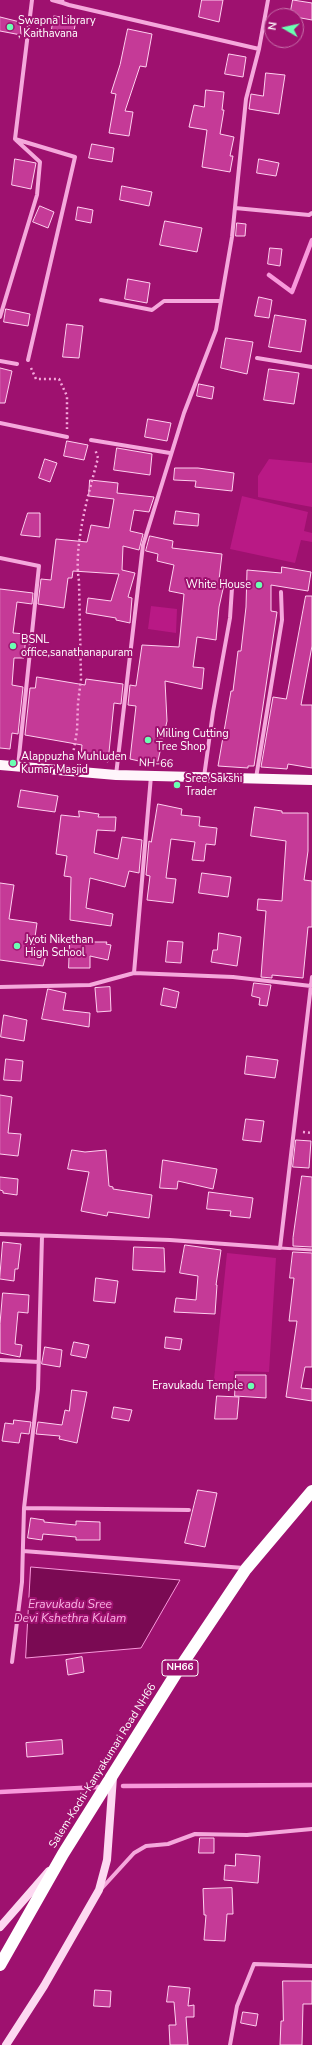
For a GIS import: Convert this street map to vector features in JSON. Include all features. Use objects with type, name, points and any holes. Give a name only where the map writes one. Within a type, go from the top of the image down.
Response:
[{"type":"highway","name":"Salem-Kochi-Kanyakumari Road NH66","points":[[0,1965],[64,1854],[113,1777],[154,1708],[246,1569],[312,1492]]},
{"type":"main road","name":"NH-66","points":[[0,765],[116,775],[312,780]]},
{"type":"street","points":[[15,139],[32,0]]},
{"type":"street","points":[[52,0],[63,1],[259,49]]},
{"type":"street","points":[[116,775],[143,545],[170,453],[216,330],[235,208],[246,98],[259,49],[268,0]]},
{"type":"street","points":[[0,317],[37,195],[40,162],[15,139]]},
{"type":"street","points":[[15,139],[74,157],[28,360]]},
{"type":"street","points":[[235,208],[278,214],[309,215],[312,213]]},
{"type":"street","points":[[101,300],[152,310],[164,301],[221,301]]},
{"type":"street","points":[[257,358],[312,367]]},
{"type":"street","points":[[0,361],[17,364]]},
{"type":"street","points":[[0,423],[67,437]]},
{"type":"street","points":[[91,440],[170,453]]},
{"type":"street","points":[[0,558],[39,566],[18,766]]},
{"type":"street","points":[[204,777],[213,712],[230,618],[232,588]]},
{"type":"street","points":[[256,779],[282,620],[281,592]]},
{"type":"street","points":[[134,973],[151,776]]},
{"type":"street","points":[[0,987],[90,985],[134,973],[233,977],[311,986]]},
{"type":"street","points":[[0,1234],[170,1240],[280,1248],[312,977]]},
{"type":"street","points":[[12,1662],[22,1582],[24,1508],[38,1389],[42,1236]]},
{"type":"street","points":[[0,1360],[39,1362]]},
{"type":"street","points":[[24,1508],[189,1510]]},
{"type":"street","points":[[23,1551],[246,1569]]},
{"type":"street","points":[[99,1890],[107,1860],[113,1777]]},
{"type":"street","points":[[6,2045],[44,1986],[99,1890],[134,1853],[146,1846],[168,1844],[195,1834],[247,1835],[312,1828]]},
{"type":"street","points":[[0,1927],[64,1854]]},
{"type":"street","points":[[230,2045],[237,2006],[254,1964],[312,1966]]},
{"type":"lane","points":[[280,1248],[312,1250]]},
{"type":"path","points":[[28,360],[36,379],[59,379],[67,396],[67,437]]},
{"type":"path","points":[[71,771],[77,731],[81,679],[79,581],[76,566],[84,519],[98,458],[91,440]]},
{"type":"shaded area","points":[[269,459],[312,463],[312,507],[258,497],[258,476]]},
{"type":"shaded area","points":[[242,496],[308,512],[304,531],[312,533],[312,542],[301,540],[295,563],[230,549]]},
{"type":"shaded area","points":[[151,606],[177,609],[176,633],[148,629]]},
{"type":"shaded area","points":[[227,1253],[276,1258],[269,1372],[234,1371],[232,1390],[213,1389]]},
{"type":"water","name":"Eravukadu Sree Devi Kshethra Kulam","points":[[31,1567],[180,1580],[141,1648],[26,1658]]},
{"type":"building","points":[[202,0],[223,0],[219,22],[199,17]]},
{"type":"building","points":[[293,0],[312,3],[312,20],[304,19],[304,8],[292,8]]},
{"type":"building","points":[[54,16],[76,19],[73,38],[51,35]]},
{"type":"building","name":"Swapna Library , Kaithavana","points":[[0,17],[20,22],[21,35],[0,31]]},
{"type":"building","points":[[128,29],[152,34],[146,67],[140,66],[125,111],[133,112],[129,136],[109,133],[116,94],[111,93],[120,65]]},
{"type":"building","points":[[229,54],[246,57],[243,77],[225,74]]},
{"type":"building","points":[[266,73],[285,75],[279,114],[249,109],[251,94],[263,96]]},
{"type":"building","points":[[206,90],[224,92],[222,110],[224,110],[220,134],[234,137],[230,156],[233,156],[230,172],[202,167],[207,130],[189,127],[194,105],[204,107]]},
{"type":"building","points":[[92,144],[114,148],[112,162],[89,158]]},
{"type":"building","points":[[15,159],[36,163],[31,189],[12,185]]},
{"type":"building","points":[[259,159],[279,163],[276,176],[257,173]]},
{"type":"building","points":[[122,186],[152,192],[149,206],[120,200]]},
{"type":"building","points":[[40,206],[54,212],[48,228],[33,222]]},
{"type":"building","points":[[78,207],[93,210],[91,223],[76,220]]},
{"type":"building","points":[[165,221],[202,228],[197,252],[160,245]]},
{"type":"building","points":[[237,223],[246,224],[245,236],[236,236]]},
{"type":"building","points":[[270,248],[282,249],[280,266],[268,264]]},
{"type":"building","points":[[128,279],[150,283],[147,303],[125,299]]},
{"type":"building","points":[[259,297],[272,300],[269,318],[255,316]]},
{"type":"building","points":[[6,309],[30,314],[28,326],[4,322]]},
{"type":"building","points":[[275,315],[306,320],[301,352],[269,347]]},
{"type":"building","points":[[67,324],[83,326],[79,358],[63,357]]},
{"type":"building","points":[[226,338],[253,342],[247,374],[221,368]]},
{"type":"building","points":[[0,368],[12,371],[5,403],[0,403]]},
{"type":"building","points":[[269,369],[299,373],[294,404],[264,400]]},
{"type":"building","points":[[199,384],[214,387],[212,399],[197,396]]},
{"type":"building","points":[[148,419],[171,423],[167,441],[145,437]]},
{"type":"building","points":[[67,441],[88,445],[84,460],[64,456]]},
{"type":"building","points":[[117,448],[152,454],[150,475],[114,470]]},
{"type":"building","points":[[45,459],[57,463],[50,482],[39,478]]},
{"type":"building","points":[[175,468],[198,468],[234,473],[232,491],[195,487],[196,481],[174,480]]},
{"type":"building","points":[[90,480],[118,483],[117,493],[154,497],[149,512],[134,510],[130,531],[143,534],[139,550],[123,546],[122,570],[135,573],[128,597],[132,598],[130,623],[116,620],[116,618],[86,613],[88,598],[111,601],[119,574],[73,571],[72,578],[68,578],[64,608],[38,604],[41,579],[51,580],[56,539],[87,542],[91,525],[109,528],[114,499],[89,496]]},
{"type":"building","points":[[176,511],[199,514],[198,526],[174,524]]},
{"type":"building","points":[[28,513],[40,513],[40,537],[21,535]]},
{"type":"building","points":[[150,536],[173,541],[172,548],[222,554],[219,580],[225,580],[219,607],[216,640],[197,637],[193,667],[204,668],[202,689],[165,681],[167,721],[157,765],[130,759],[136,706],[128,705],[130,685],[136,686],[142,645],[179,647],[184,594],[169,591],[174,565],[157,561],[158,554],[146,551]]},
{"type":"building","points":[[282,567],[311,572],[308,591],[271,585],[271,611],[277,612],[254,766],[248,766],[248,768],[218,766],[231,691],[233,691],[238,651],[241,651],[246,607],[247,570],[281,573]]},
{"type":"building","points":[[0,589],[33,593],[32,604],[17,602],[13,633],[26,634],[24,658],[14,658],[12,685],[23,687],[18,734],[12,733],[10,749],[0,748]]},
{"type":"building","points":[[306,596],[312,596],[312,646],[301,705],[312,705],[312,768],[288,764],[287,769],[261,767],[273,697],[286,699]]},
{"type":"building","points":[[37,677],[85,685],[86,679],[123,684],[121,704],[114,703],[108,762],[81,754],[82,745],[25,735],[30,688],[35,688]]},
{"type":"building","points":[[21,790],[58,796],[55,812],[18,807]]},
{"type":"building","points":[[158,804],[182,809],[181,815],[200,817],[199,826],[217,828],[215,845],[206,844],[204,861],[192,860],[195,842],[171,839],[166,878],[176,879],[173,903],[147,900],[150,876],[146,875],[149,841],[151,842]]},
{"type":"building","points":[[255,807],[282,811],[282,813],[308,813],[308,851],[304,880],[312,881],[312,927],[308,927],[303,978],[272,975],[272,978],[261,977],[266,911],[257,910],[258,899],[282,901],[286,841],[251,836]]},
{"type":"building","points":[[79,811],[99,814],[98,817],[116,817],[115,831],[97,830],[94,853],[118,859],[122,837],[142,840],[139,873],[129,871],[125,887],[90,878],[86,908],[113,914],[111,926],[70,920],[71,877],[64,876],[67,856],[56,854],[61,815],[79,817]]},
{"type":"building","points":[[202,873],[231,877],[228,897],[199,893]]},
{"type":"building","points":[[0,883],[14,885],[9,919],[37,923],[33,951],[46,955],[43,966],[0,960]]},
{"type":"building","points":[[219,933],[241,937],[237,966],[211,962],[213,950],[217,950]]},
{"type":"building","points":[[168,941],[183,942],[181,963],[166,962]]},
{"type":"building","points":[[70,942],[107,942],[106,944],[111,945],[108,960],[90,956],[90,968],[69,968]]},
{"type":"building","points":[[254,983],[271,985],[267,1006],[259,1005],[260,998],[252,996]]},
{"type":"building","points":[[110,987],[111,1011],[97,1012],[95,988]]},
{"type":"building","points":[[164,988],[179,992],[176,1008],[161,1005]]},
{"type":"building","points":[[48,989],[66,993],[63,1010],[90,1013],[89,1027],[42,1019]]},
{"type":"building","points":[[4,1015],[27,1020],[24,1041],[1,1037]]},
{"type":"building","points":[[247,1056],[278,1060],[275,1078],[245,1074]]},
{"type":"building","points":[[6,1059],[23,1061],[21,1081],[4,1080]]},
{"type":"building","points":[[0,1095],[12,1097],[8,1133],[21,1134],[18,1156],[0,1154]]},
{"type":"building","points":[[246,1119],[264,1121],[261,1142],[243,1140]]},
{"type":"building","points":[[296,1140],[311,1141],[309,1168],[293,1167]]},
{"type":"building","points":[[72,1150],[85,1152],[106,1150],[109,1186],[113,1187],[113,1189],[152,1195],[149,1218],[108,1212],[107,1216],[81,1211],[89,1172],[68,1169]]},
{"type":"building","points":[[163,1160],[217,1169],[213,1189],[178,1181],[177,1189],[160,1188]]},
{"type":"building","points":[[302,1176],[312,1177],[312,1247],[293,1246]]},
{"type":"building","points":[[0,1177],[18,1179],[17,1195],[3,1193],[3,1191],[0,1190]]},
{"type":"building","points":[[209,1192],[253,1198],[250,1218],[230,1216],[231,1211],[207,1209]]},
{"type":"building","points":[[3,1242],[21,1244],[18,1269],[15,1269],[14,1281],[0,1279]]},
{"type":"building","points":[[185,1245],[221,1250],[216,1285],[215,1314],[174,1312],[176,1298],[196,1300],[198,1276],[180,1273]]},
{"type":"building","points":[[134,1247],[164,1248],[165,1272],[133,1270]]},
{"type":"building","points":[[293,1252],[312,1253],[312,1367],[305,1367],[301,1388],[312,1389],[312,1401],[286,1397],[297,1321],[289,1321],[294,1278],[290,1278]]},
{"type":"building","points":[[96,1278],[118,1281],[115,1303],[94,1301]]},
{"type":"building","points":[[3,1293],[29,1295],[28,1313],[18,1312],[15,1344],[22,1345],[20,1357],[0,1353],[0,1324]]},
{"type":"building","points":[[166,1337],[182,1339],[180,1350],[165,1348]]},
{"type":"building","points":[[74,1342],[89,1345],[86,1358],[71,1355]]},
{"type":"building","points":[[45,1347],[62,1350],[60,1367],[42,1364]]},
{"type":"building","name":"Eravukadu Temple","points":[[236,1375],[266,1375],[266,1398],[235,1396]]},
{"type":"building","points":[[72,1390],[87,1392],[77,1443],[59,1439],[60,1436],[36,1434],[38,1422],[62,1425],[65,1410],[69,1411]]},
{"type":"building","points":[[217,1396],[239,1397],[237,1419],[215,1419]]},
{"type":"building","points":[[114,1407],[132,1410],[129,1421],[112,1418]]},
{"type":"building","points":[[14,1420],[31,1422],[29,1434],[21,1433],[19,1443],[2,1441],[5,1423],[13,1424]]},
{"type":"building","points":[[198,1490],[217,1493],[205,1547],[185,1543]]},
{"type":"building","points":[[31,1518],[44,1520],[44,1522],[76,1525],[76,1521],[100,1522],[100,1540],[76,1540],[76,1537],[43,1534],[42,1540],[28,1538]]},
{"type":"building","points":[[82,1657],[84,1672],[68,1675],[66,1660]]},
{"type":"building","points":[[62,1740],[63,1754],[27,1757],[26,1743]]},
{"type":"building","points":[[200,1838],[214,1838],[214,1853],[199,1853]]},
{"type":"building","points":[[236,1854],[260,1856],[258,1883],[224,1880],[225,1865],[235,1866]]},
{"type":"building","points":[[232,1888],[233,1914],[227,1914],[225,1941],[204,1940],[206,1915],[204,1915],[203,1889]]},
{"type":"building","points":[[283,1981],[312,1981],[312,2004],[303,2004],[302,2045],[280,2045],[281,2021],[283,2021]]},
{"type":"building","points":[[169,1986],[190,1988],[188,2006],[194,2005],[194,2017],[186,2017],[188,2045],[170,2045],[169,2025],[176,2025],[174,2002],[167,2002]]},
{"type":"building","points":[[95,1990],[111,1991],[110,2007],[94,2006]]},
{"type":"building","points":[[243,2012],[258,2014],[256,2026],[241,2023]]},
{"type":"waterway","points":[[269,275],[292,292],[312,240]]},
{"type":"waterway","points":[[123,1786],[312,1785]]},
{"type":"waterway","points":[[0,1792],[99,1787]]},
{"type":"place","name":"Swapna Library , Kaithavana","points":[[10,27]]},
{"type":"place","name":"White House","points":[[259,585]]},
{"type":"place","name":"BSNL office,sanathanapuram","points":[[13,646]]},
{"type":"place","name":"Milling Cutting Tree Shop","points":[[148,740]]},
{"type":"place","name":"Alappuzha Muhluden Kumar Masjid","points":[[13,763]]},
{"type":"place","name":"Sree Sakshi Trader","points":[[177,785]]},
{"type":"place","name":"Jyoti Nikethan High School","points":[[17,946]]},
{"type":"place","name":"Eravukadu Temple","points":[[251,1386]]}]
